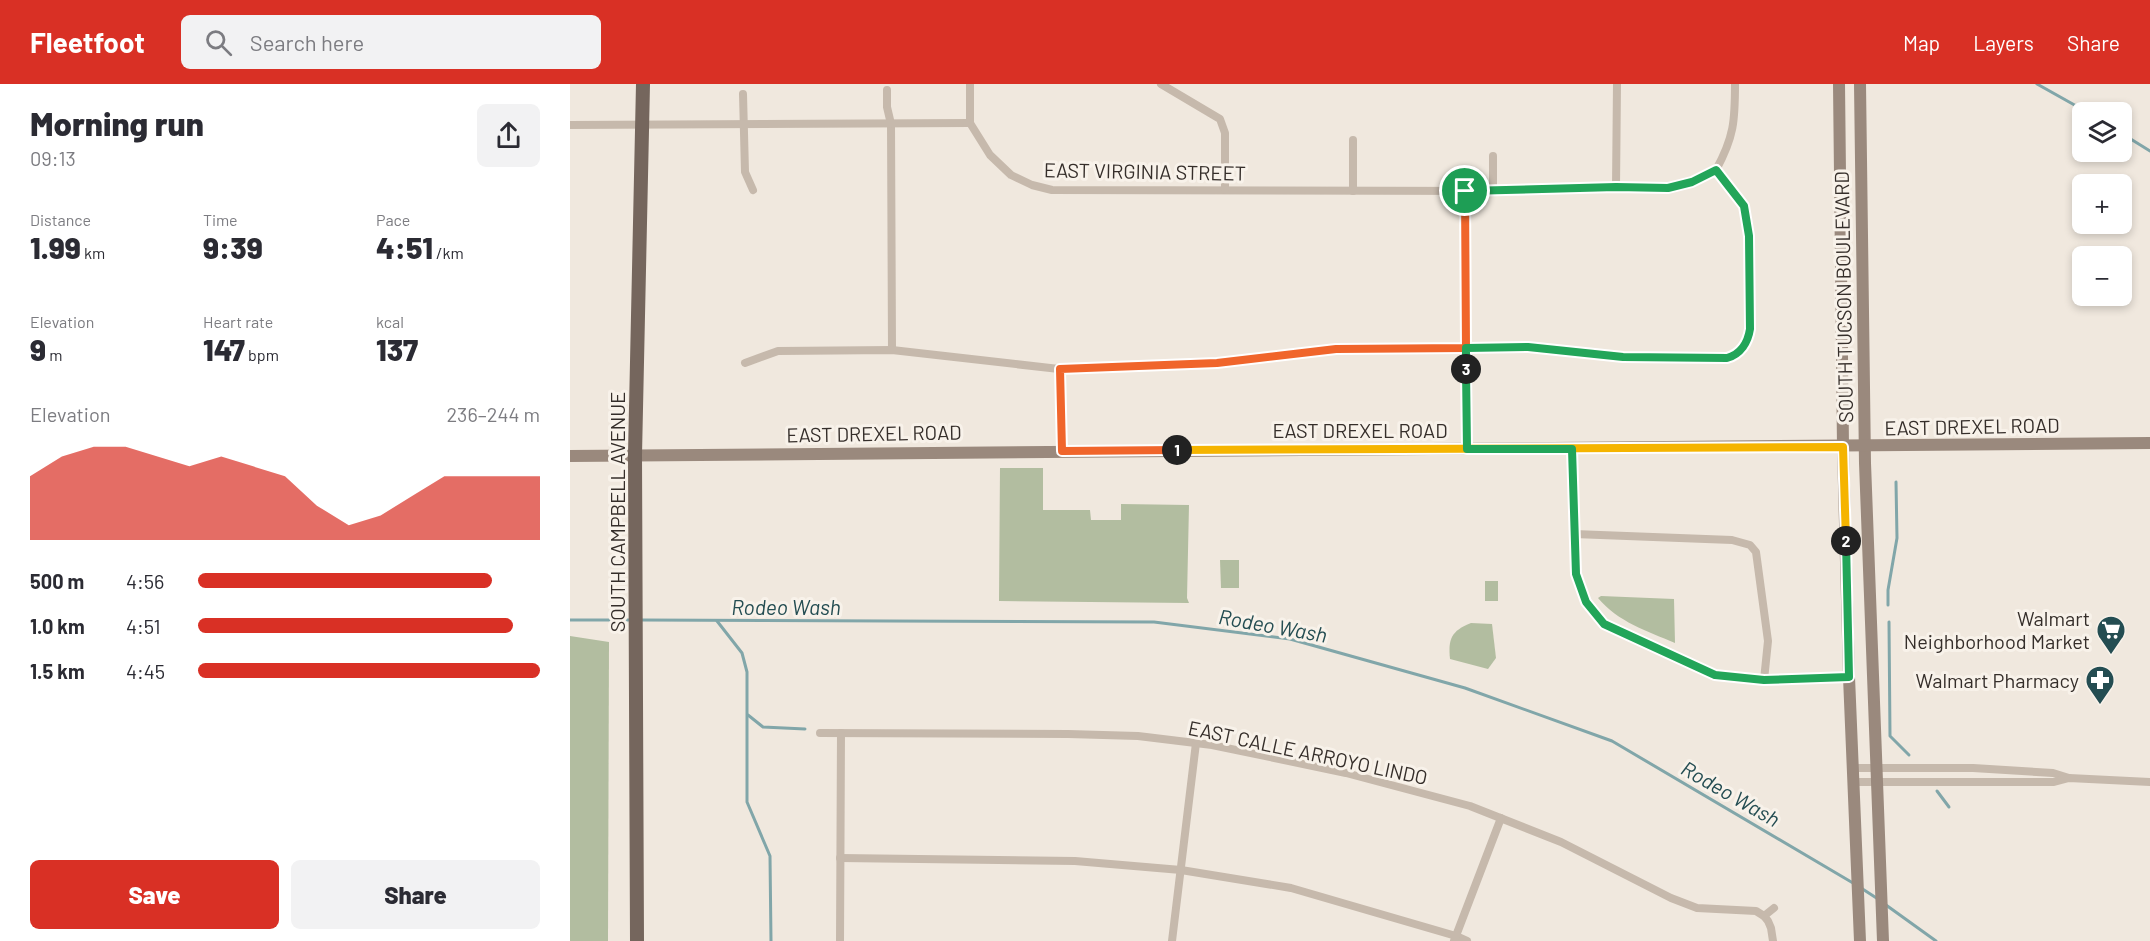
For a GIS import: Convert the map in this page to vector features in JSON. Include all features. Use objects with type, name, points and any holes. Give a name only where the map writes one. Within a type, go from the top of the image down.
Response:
[{"type":"main road","name":"SOUTH CAMPBELL AVENUE","points":[[637,941],[635,455],[642,84]]},
{"type":"main road","name":"SOUTH TUCSON BOULEVARD","points":[[1839,84],[1843,447],[1849,677],[1860,941]]},
{"type":"main road","name":"SOUTH TUCSON BOULEVARD","points":[[1860,84],[1865,446],[1883,941]]},
{"type":"main road","name":"EAST DREXEL ROAD","points":[[570,456],[2150,443]]},
{"type":"street","points":[[570,125],[970,123],[970,84]]},
{"type":"street","points":[[1161,84],[1221,118],[1225,133],[1225,190]]},
{"type":"street","points":[[1616,187],[1617,84]]},
{"type":"street","points":[[745,363],[778,351],[892,350],[1060,369],[1217,363],[1336,349],[1528,347],[1623,357],[1727,358],[1744,351],[1750,329],[1749,236],[1744,206],[1716,170],[1732,136],[1736,119],[1735,84]]},
{"type":"street","points":[[887,90],[886,107],[891,124],[892,350]]},
{"type":"street","points":[[743,94],[745,172],[753,190]]},
{"type":"street","name":"EAST VIRGINIA STREET","points":[[970,123],[990,155],[1011,175],[1032,185],[1052,190],[1493,191],[1616,187],[1668,188],[1692,182],[1716,170]]},
{"type":"street","points":[[1353,140],[1353,191]]},
{"type":"street","points":[[1493,156],[1493,191]]},
{"type":"street","points":[[1465,191],[1467,449]]},
{"type":"street","points":[[1060,369],[1062,451]]},
{"type":"street","points":[[1572,449],[1576,574],[1586,602],[1604,624],[1715,675],[1764,680],[1849,677]]},
{"type":"street","points":[[1574,534],[1753,542],[1768,641],[1764,680]]},
{"type":"street","name":"EAST CALLE ARROYO LINDO","points":[[820,733],[1068,734],[1138,736],[1196,743],[1346,773],[1470,806],[1561,842],[1671,898],[1697,908],[1756,911],[1764,916]]},
{"type":"street","points":[[840,941],[841,733]]},
{"type":"street","points":[[1172,941],[1196,743]]},
{"type":"street","points":[[1854,768],[1984,769],[2053,773],[2069,778]]},
{"type":"street","points":[[1855,782],[2054,782],[2069,778],[2150,782]]},
{"type":"street","points":[[1455,938],[1501,818]]},
{"type":"street","points":[[840,858],[1075,861],[1181,870],[1291,888],[1467,941]]},
{"type":"street","points":[[1773,941],[1772,928],[1764,916],[1774,908]]},
{"type":"green space","points":[[1000,468],[1043,468],[1043,510],[1090,510],[1091,520],[1121,520],[1121,504],[1189,505],[1187,598],[1189,603],[999,601]]},
{"type":"green space","points":[[1220,560],[1239,560],[1239,588],[1221,588]]},
{"type":"green space","points":[[1485,581],[1498,581],[1498,601],[1485,601]]},
{"type":"green space","points":[[1601,596],[1674,599],[1675,643],[1624,620],[1598,598]]},
{"type":"green space","points":[[1471,623],[1492,624],[1496,658],[1488,669],[1450,659],[1452,636],[1459,629]]},
{"type":"green space","points":[[570,636],[609,642],[608,941],[570,941]]},
{"type":"waterway","points":[[2037,84],[2072,104]]},
{"type":"waterway","points":[[2132,140],[2150,151]]},
{"type":"waterway","points":[[1888,605],[1888,590],[1897,538],[1896,482]]},
{"type":"waterway","name":"Rodeo Wash","points":[[570,620],[631,620]]},
{"type":"waterway","name":"Rodeo Wash","points":[[641,620],[1154,622],[1290,639],[1465,688],[1612,741],[1853,883]]},
{"type":"waterway","points":[[717,621],[742,653],[747,672],[747,802],[770,856],[771,941]]},
{"type":"waterway","points":[[1889,622],[1890,736],[1909,755]]},
{"type":"waterway","points":[[748,715],[763,727],[805,729]]},
{"type":"waterway","points":[[1937,791],[1949,807]]},
{"type":"waterway","name":"Rodeo Wash","points":[[1861,888],[1878,899]]},
{"type":"waterway","name":"Rodeo Wash","points":[[1886,905],[1936,941]]},
{"type":"place","name":"Walmart Neighborhood Market","points":[[2111,656]]},
{"type":"place","name":"Walmart Pharmacy","points":[[2100,706]]},
{"type":"route","points":[[1465,191],[1466,348],[1336,349],[1217,363],[1060,369],[1062,451],[1489,449],[1843,447],[1849,677],[1764,680],[1715,675],[1604,624],[1586,602],[1576,574],[1572,449],[1489,449],[1467,449],[1466,348],[1528,347],[1623,357],[1696,359],[1727,358],[1741,350],[1746,344],[1750,329],[1749,236],[1744,206],[1716,170],[1692,182],[1668,188],[1465,191]]}]
